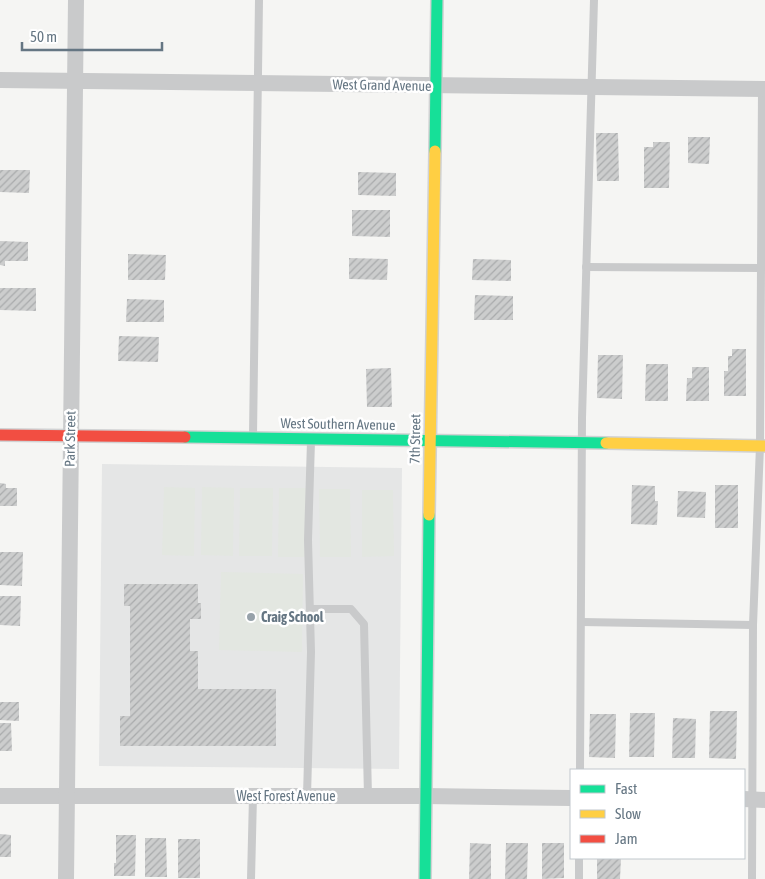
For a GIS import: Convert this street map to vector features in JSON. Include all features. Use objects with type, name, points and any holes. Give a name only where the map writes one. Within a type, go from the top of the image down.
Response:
[{"type":"street","name":"Park Street","points":[[66,879],[76,0]]},
{"type":"street","name":"7th Street","points":[[425,879],[437,0]]},
{"type":"street","name":"West Grand Avenue","points":[[0,80],[764,89]]},
{"type":"street","name":"West Southern Avenue","points":[[0,435],[762,446]]},
{"type":"street","name":"West Forest Avenue","points":[[0,796],[570,798]]},
{"type":"lane","points":[[253,438],[259,0]]},
{"type":"lane","points":[[580,769],[582,443],[594,0]]},
{"type":"lane","points":[[752,879],[754,799],[753,625],[762,446],[761,268],[764,89]]},
{"type":"lane","points":[[586,267],[761,268]]},
{"type":"lane","points":[[307,796],[311,652],[308,540],[311,439]]},
{"type":"lane","points":[[310,608],[351,608],[364,624],[368,796]]},
{"type":"lane","points":[[582,622],[753,625]]},
{"type":"lane","points":[[251,879],[253,796]]},
{"type":"lane","points":[[579,859],[579,879]]},
{"type":"shaded area","name":"Craig School","points":[[102,464],[402,468],[399,769],[99,766]]},
{"type":"shaded area","points":[[164,487],[195,488],[194,556],[162,555]]},
{"type":"shaded area","points":[[202,487],[234,488],[233,556],[201,555]]},
{"type":"shaded area","points":[[240,488],[273,488],[272,556],[239,556]]},
{"type":"shaded area","points":[[279,488],[311,488],[311,557],[278,557]]},
{"type":"shaded area","points":[[319,489],[350,489],[351,557],[320,557]]},
{"type":"shaded area","points":[[362,490],[393,490],[394,556],[362,557]]},
{"type":"shaded area","points":[[221,572],[303,574],[302,652],[219,650]]},
{"type":"building","points":[[596,133],[618,133],[619,181],[597,181]]},
{"type":"building","points":[[688,137],[710,137],[709,164],[688,163]]},
{"type":"building","points":[[653,142],[670,142],[669,188],[644,188],[644,147],[653,147]]},
{"type":"building","points":[[0,170],[30,170],[29,193],[0,192]]},
{"type":"building","points":[[358,172],[396,173],[396,196],[358,195]]},
{"type":"building","points":[[352,210],[390,210],[390,237],[352,236]]},
{"type":"building","points":[[0,241],[28,242],[28,261],[5,261],[5,266],[0,265]]},
{"type":"building","points":[[128,254],[166,255],[165,280],[128,280]]},
{"type":"building","points":[[349,258],[388,259],[387,280],[349,279]]},
{"type":"building","points":[[473,259],[511,260],[511,281],[472,280]]},
{"type":"building","points":[[0,288],[36,288],[36,311],[0,310]]},
{"type":"building","points":[[475,295],[513,296],[513,320],[474,320]]},
{"type":"building","points":[[127,299],[164,300],[164,322],[126,322]]},
{"type":"building","points":[[119,336],[159,337],[158,362],[118,361]]},
{"type":"building","points":[[732,349],[746,349],[746,396],[724,396],[724,371],[728,371],[728,356],[732,356]]},
{"type":"building","points":[[598,355],[623,355],[622,399],[597,398]]},
{"type":"building","points":[[646,364],[668,364],[668,401],[645,401]]},
{"type":"building","points":[[692,367],[709,367],[709,401],[686,401],[687,378],[692,378]]},
{"type":"building","points":[[391,368],[392,407],[367,407],[366,369]]},
{"type":"building","points":[[0,483],[6,484],[6,488],[17,488],[17,506],[0,506]]},
{"type":"building","points":[[632,485],[655,486],[655,501],[658,501],[657,525],[631,524]]},
{"type":"building","points":[[715,485],[738,485],[738,528],[715,528]]},
{"type":"building","points":[[678,491],[706,492],[705,518],[677,517]]},
{"type":"building","points":[[0,552],[23,552],[22,586],[0,585]]},
{"type":"building","points":[[124,584],[198,584],[198,603],[201,603],[201,619],[190,619],[190,651],[198,651],[198,689],[276,689],[276,746],[120,746],[120,716],[130,716],[130,606],[124,606]]},
{"type":"building","points":[[0,596],[21,596],[20,626],[0,625]]},
{"type":"building","points":[[0,702],[19,702],[19,721],[0,720]]},
{"type":"building","points":[[710,711],[737,711],[736,759],[709,758]]},
{"type":"building","points":[[630,713],[655,713],[654,757],[629,757]]},
{"type":"building","points":[[590,714],[616,714],[615,758],[589,757]]},
{"type":"building","points":[[673,718],[696,719],[695,758],[672,758]]},
{"type":"building","points":[[0,723],[11,723],[12,751],[0,751]]},
{"type":"building","points":[[0,834],[11,835],[11,857],[0,857]]},
{"type":"building","points":[[116,835],[136,835],[135,876],[114,876]]},
{"type":"building","points":[[145,838],[166,838],[167,877],[145,877]]},
{"type":"building","points":[[178,839],[200,839],[200,878],[178,878]]},
{"type":"building","points":[[470,843],[491,844],[491,879],[469,879]]},
{"type":"building","points":[[506,843],[528,843],[527,879],[505,879]]},
{"type":"building","points":[[542,843],[564,843],[564,878],[542,879]]},
{"type":"building","points":[[597,859],[621,859],[620,879],[597,879]]},
{"type":"traffic: fast","points":[[435,151],[437,0]]},
{"type":"traffic: fast","points":[[185,437],[606,443]]},
{"type":"traffic: fast","points":[[425,879],[429,515]]},
{"type":"traffic: slow","points":[[429,515],[435,151]]},
{"type":"traffic: slow","points":[[606,443],[765,446]]},
{"type":"traffic: jam","points":[[0,435],[185,437]]},
{"type":"place","name":"Craig School","points":[[251,617]]}]
